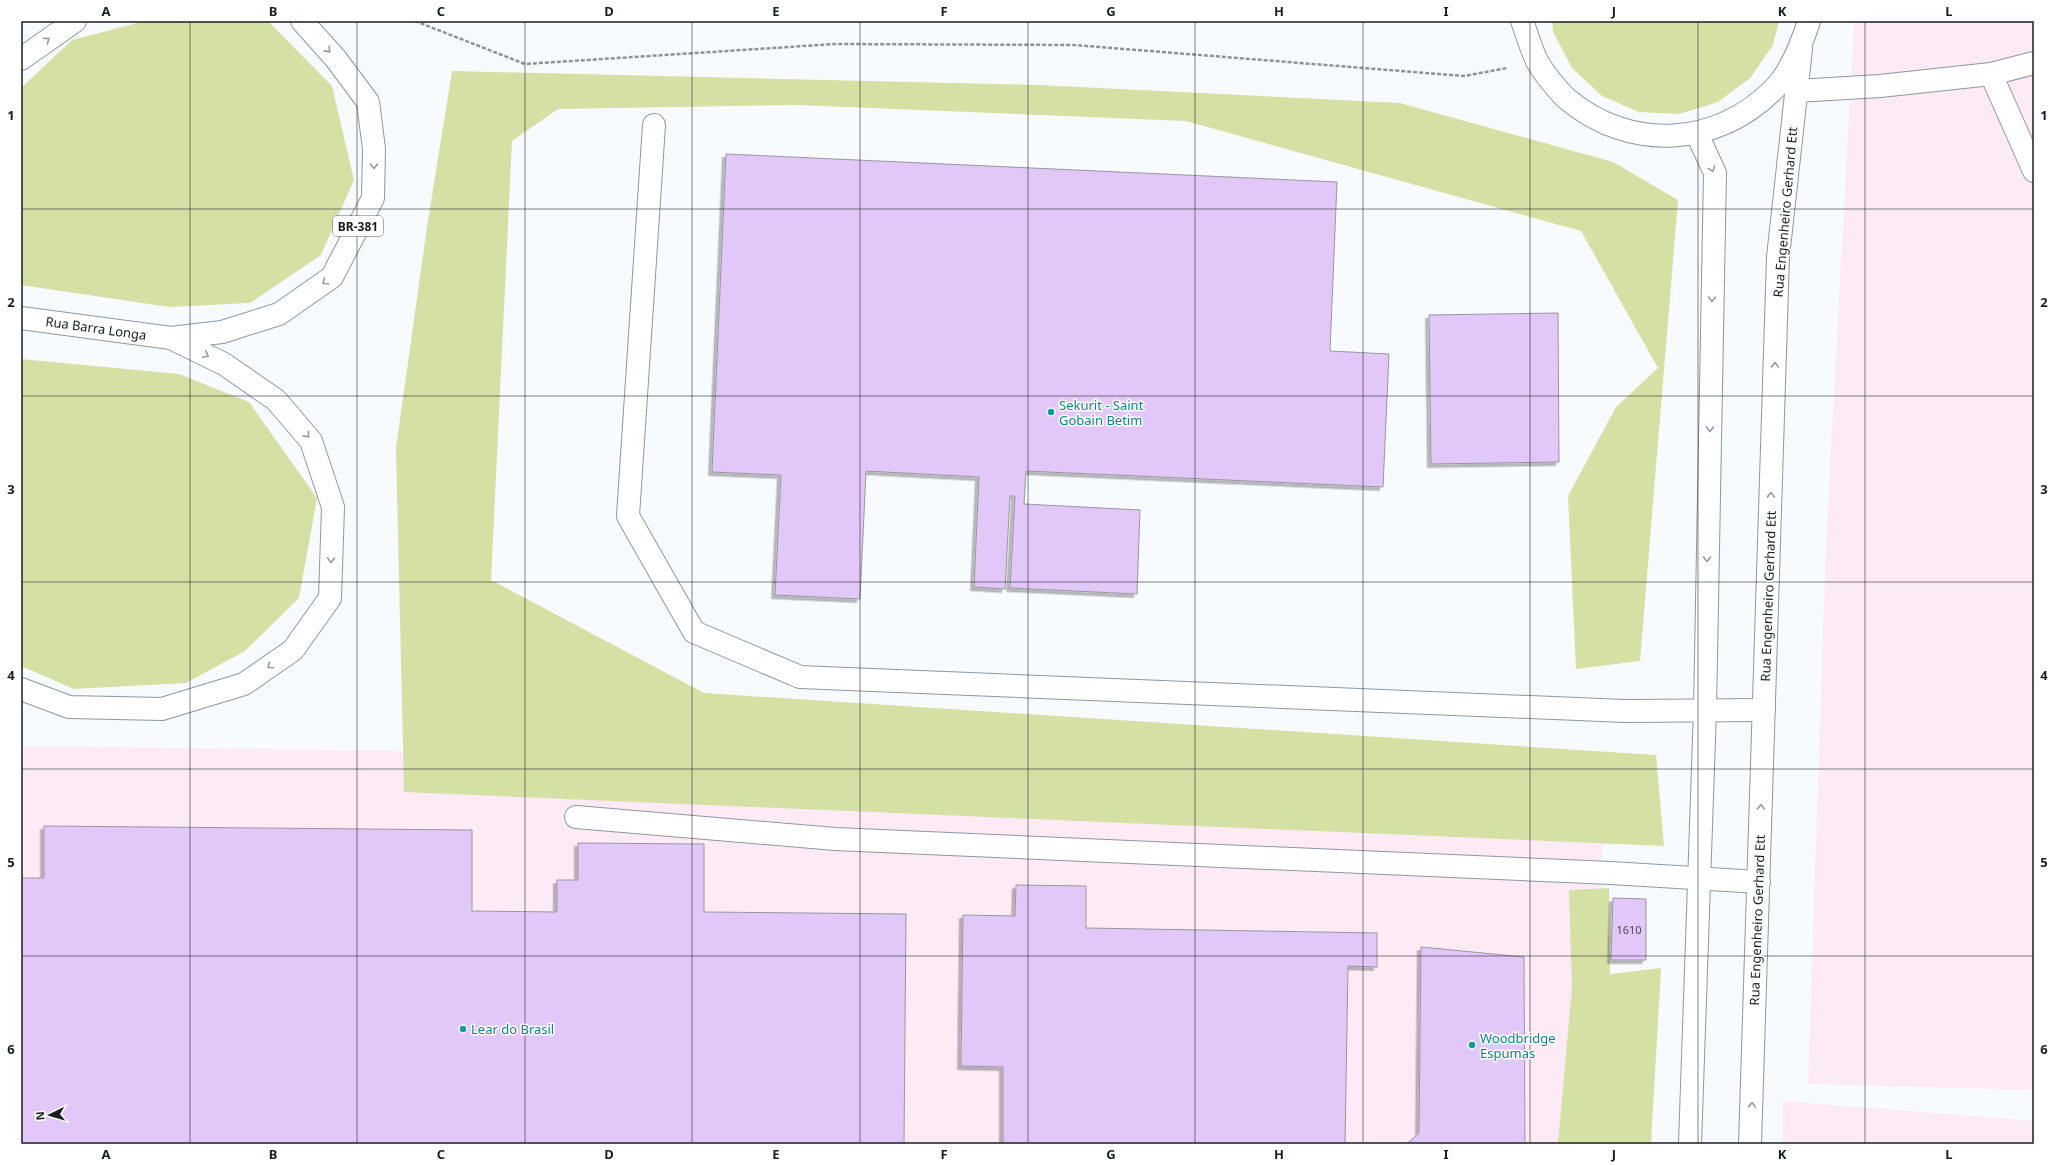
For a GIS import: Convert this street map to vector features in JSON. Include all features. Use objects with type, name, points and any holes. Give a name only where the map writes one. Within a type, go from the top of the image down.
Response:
[{"type":"main road","points":[[21,59],[75,21]]},
{"type":"main road","name":"BR-381","points":[[171,338],[222,332],[279,314],[332,277],[373,198],[374,149],[368,102],[336,59],[302,21]]},
{"type":"main road","name":"Rua Engenheiro Gerhard Ett","points":[[1522,21],[1537,62],[1566,98],[1605,124],[1651,136],[1697,134],[1740,117],[1775,88],[1801,49]]},
{"type":"main road","name":"Rua Engenheiro Gerhard Ett","points":[[1750,1144],[1778,257],[1801,49],[1809,21]]},
{"type":"main road","points":[[1796,91],[1880,86],[1991,74],[2034,63]]},
{"type":"main road","points":[[1991,74],[2034,171]]},
{"type":"main road","points":[[654,125],[628,516],[694,632],[800,677],[1625,711],[1764,710]]},
{"type":"main road","points":[[1690,1144],[1705,710],[1715,173],[1697,134]]},
{"type":"main road","name":"Rua Barra Longa","points":[[21,318],[171,338]]},
{"type":"main road","points":[[21,689],[69,707],[162,709],[244,684],[293,650],[330,598],[333,506],[311,441],[276,400],[224,364],[171,338]]},
{"type":"main road","points":[[576,817],[835,839],[1611,873],[1700,880],[1759,882]]},
{"type":"path","points":[[415,21],[525,64],[835,44],[1074,45],[1464,76],[1537,62]]},
{"type":"shaded area","points":[[1854,21],[2034,21],[2034,1090],[1808,1084],[1826,543]]},
{"type":"shaded area","points":[[21,746],[403,751],[1604,790],[1594,1144],[21,1144]]},
{"type":"shaded area","points":[[1783,1101],[2034,1121],[2034,1144],[1783,1144]]},
{"type":"green space","points":[[145,21],[250,21],[270,23],[332,86],[354,180],[321,255],[250,303],[169,307],[21,285],[21,88],[72,40]]},
{"type":"green space","points":[[1552,21],[1779,21],[1773,45],[1750,78],[1718,102],[1679,114],[1639,112],[1602,96],[1572,68],[1553,32]]},
{"type":"green space","points":[[452,71],[1039,85],[1400,103],[1613,162],[1678,200],[1640,661],[1576,669],[1568,496],[1616,407],[1658,368],[1581,231],[1186,121],[798,105],[558,109],[512,141],[491,580],[704,693],[1656,755],[1664,846],[404,792],[396,448],[427,227]]},
{"type":"green space","points":[[21,359],[179,374],[249,402],[317,498],[299,598],[245,651],[186,683],[74,689],[21,666]]},
{"type":"green space","points":[[1609,888],[1610,974],[1661,968],[1651,1144],[1558,1144],[1572,987],[1569,890]]},
{"type":"building","name":"Sekurit - Saint Gobain Betim","points":[[726,154],[1337,182],[1330,351],[1389,354],[1383,487],[1026,471],[1024,504],[1140,510],[1137,594],[1010,588],[1015,496],[1010,496],[1005,589],[974,587],[979,477],[866,471],[860,599],[775,595],[781,475],[712,472]]},
{"type":"building","points":[[1558,313],[1559,462],[1431,464],[1429,315]]},
{"type":"building","name":"Lear do Brasil","points":[[44,826],[472,830],[472,911],[557,912],[557,880],[578,880],[578,843],[704,844],[704,912],[906,914],[904,1144],[21,1144],[21,878],[44,878]]},
{"type":"building","points":[[1016,885],[1086,886],[1086,928],[1377,933],[1377,967],[1348,966],[1345,1144],[1003,1144],[1003,1067],[961,1066],[963,915],[1015,916]]},
{"type":"building","points":[[1613,898],[1646,899],[1646,960],[1611,960]]},
{"type":"building","name":"Woodbridge Espumas","points":[[1421,947],[1524,957],[1525,1144],[1407,1144],[1419,1133]]},
{"type":"place","name":"Sekurit - Saint Gobain Betim","points":[[1051,412]]},
{"type":"place","name":"Lear do Brasil","points":[[463,1029]]},
{"type":"place","name":"Woodbridge Espumas","points":[[1472,1045]]}]
